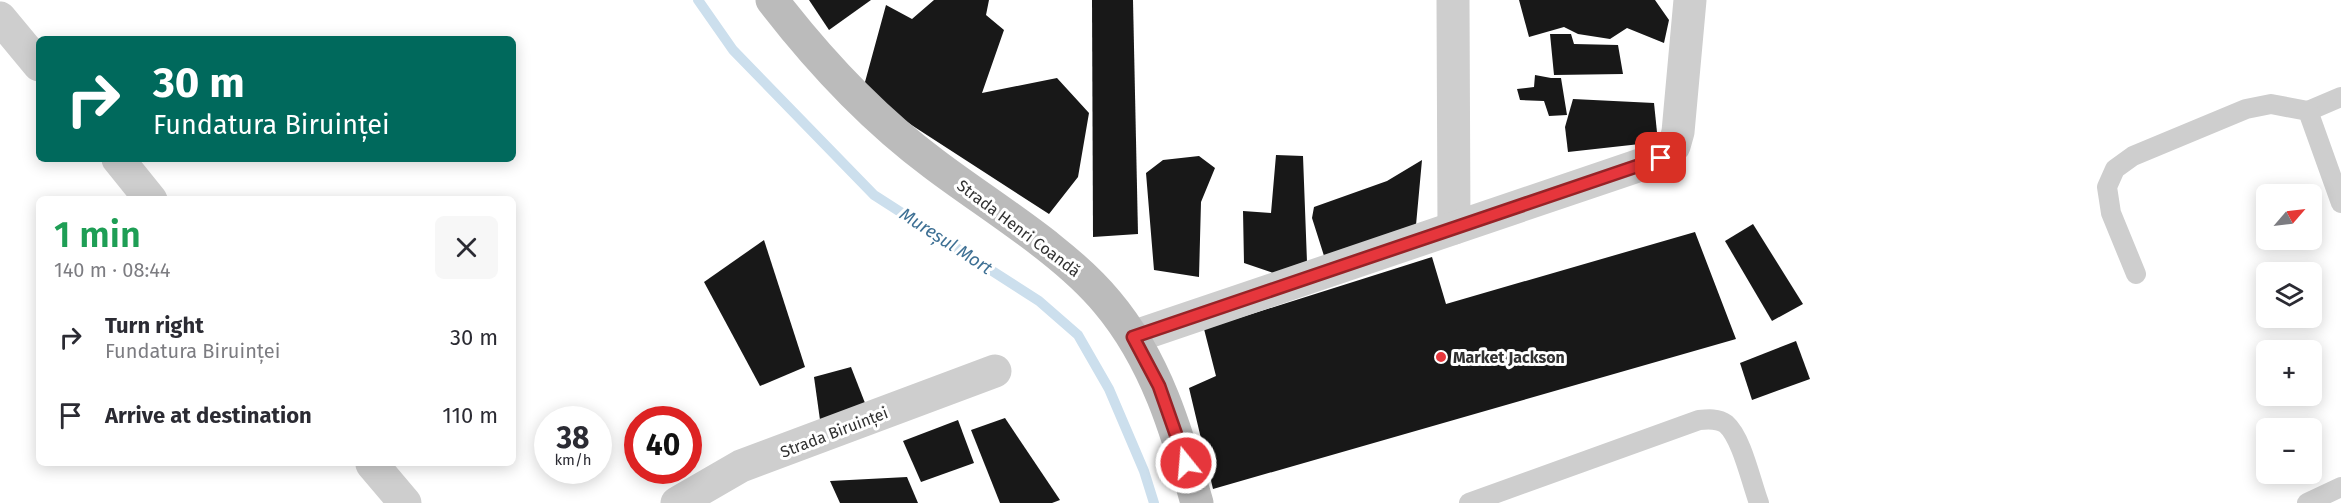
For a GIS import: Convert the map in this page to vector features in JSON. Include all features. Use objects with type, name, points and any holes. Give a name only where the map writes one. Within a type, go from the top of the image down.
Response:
[{"type":"street","name":"Strada Henri Coandă","points":[[772,0],[807,46],[871,112],[931,163],[1041,242],[1084,278],[1107,302],[1133,337],[1159,386],[1180,442],[1197,503]]},
{"type":"street","points":[[1453,0],[1454,228]]},
{"type":"street","points":[[1133,337],[1661,158],[1674,146],[1678,132],[1690,0]]},
{"type":"street","points":[[0,18],[36,61]]},
{"type":"street","points":[[120,162],[149,196]]},
{"type":"street","name":"Strada Biruinței","points":[[677,503],[741,466],[995,371]]},
{"type":"street","points":[[374,466],[405,503]]},
{"type":"lane","points":[[2136,274],[2112,213],[2107,187],[2115,169],[2133,156],[2246,109],[2271,104],[2308,111],[2341,97]]},
{"type":"lane","points":[[2308,111],[2341,203]]},
{"type":"lane","points":[[1469,503],[1699,420],[1711,418],[1725,423],[1735,434],[1759,503]]},
{"type":"lane","points":[[2307,503],[2341,487]]},
{"type":"building","points":[[809,0],[871,0],[829,30]]},
{"type":"building","points":[[934,0],[989,0],[986,15],[1004,30],[982,93],[1057,78],[1089,113],[1078,177],[1049,214],[862,93],[886,5],[912,19]]},
{"type":"building","points":[[1092,0],[1133,0],[1138,234],[1093,237]]},
{"type":"building","points":[[1519,0],[1655,0],[1669,20],[1664,43],[1627,28],[1610,39],[1578,34],[1564,27],[1529,37]]},
{"type":"building","points":[[1550,34],[1571,34],[1574,44],[1618,45],[1623,74],[1554,75]]},
{"type":"building","points":[[1535,75],[1561,78],[1567,115],[1549,116],[1544,101],[1520,100],[1517,89],[1534,87]]},
{"type":"building","points":[[1573,99],[1654,103],[1658,142],[1568,152],[1565,127]]},
{"type":"building","points":[[1276,155],[1303,156],[1307,262],[1285,277],[1244,263],[1243,211],[1271,213]]},
{"type":"building","points":[[1199,156],[1215,168],[1201,202],[1199,277],[1154,270],[1146,173],[1163,160]]},
{"type":"building","points":[[1422,160],[1416,225],[1325,259],[1312,218],[1314,207],[1387,181]]},
{"type":"building","points":[[1753,224],[1803,304],[1772,321],[1725,241]]},
{"type":"building","name":"Market Jackson","points":[[1695,232],[1736,339],[1213,489],[1189,388],[1216,376],[1204,329],[1432,257],[1446,304]]},
{"type":"building","points":[[764,240],[805,367],[760,386],[704,282]]},
{"type":"building","points":[[1796,341],[1810,379],[1752,400],[1740,363]]},
{"type":"building","points":[[851,367],[865,403],[820,420],[814,377]]},
{"type":"building","points":[[1005,418],[1060,500],[1052,503],[1000,503],[971,430]]},
{"type":"building","points":[[958,420],[974,463],[921,482],[903,441]]},
{"type":"building","points":[[907,477],[918,503],[840,503],[830,481]]},
{"type":"waterway","name":"Mureșul Mort","points":[[698,0],[733,50],[874,195],[1039,301],[1078,335],[1109,389],[1144,471],[1154,503]]},
{"type":"place","name":"Market Jackson","points":[[1441,357]]},
{"type":"route","points":[[1186,463],[1159,386],[1133,337],[1661,158]]}]
